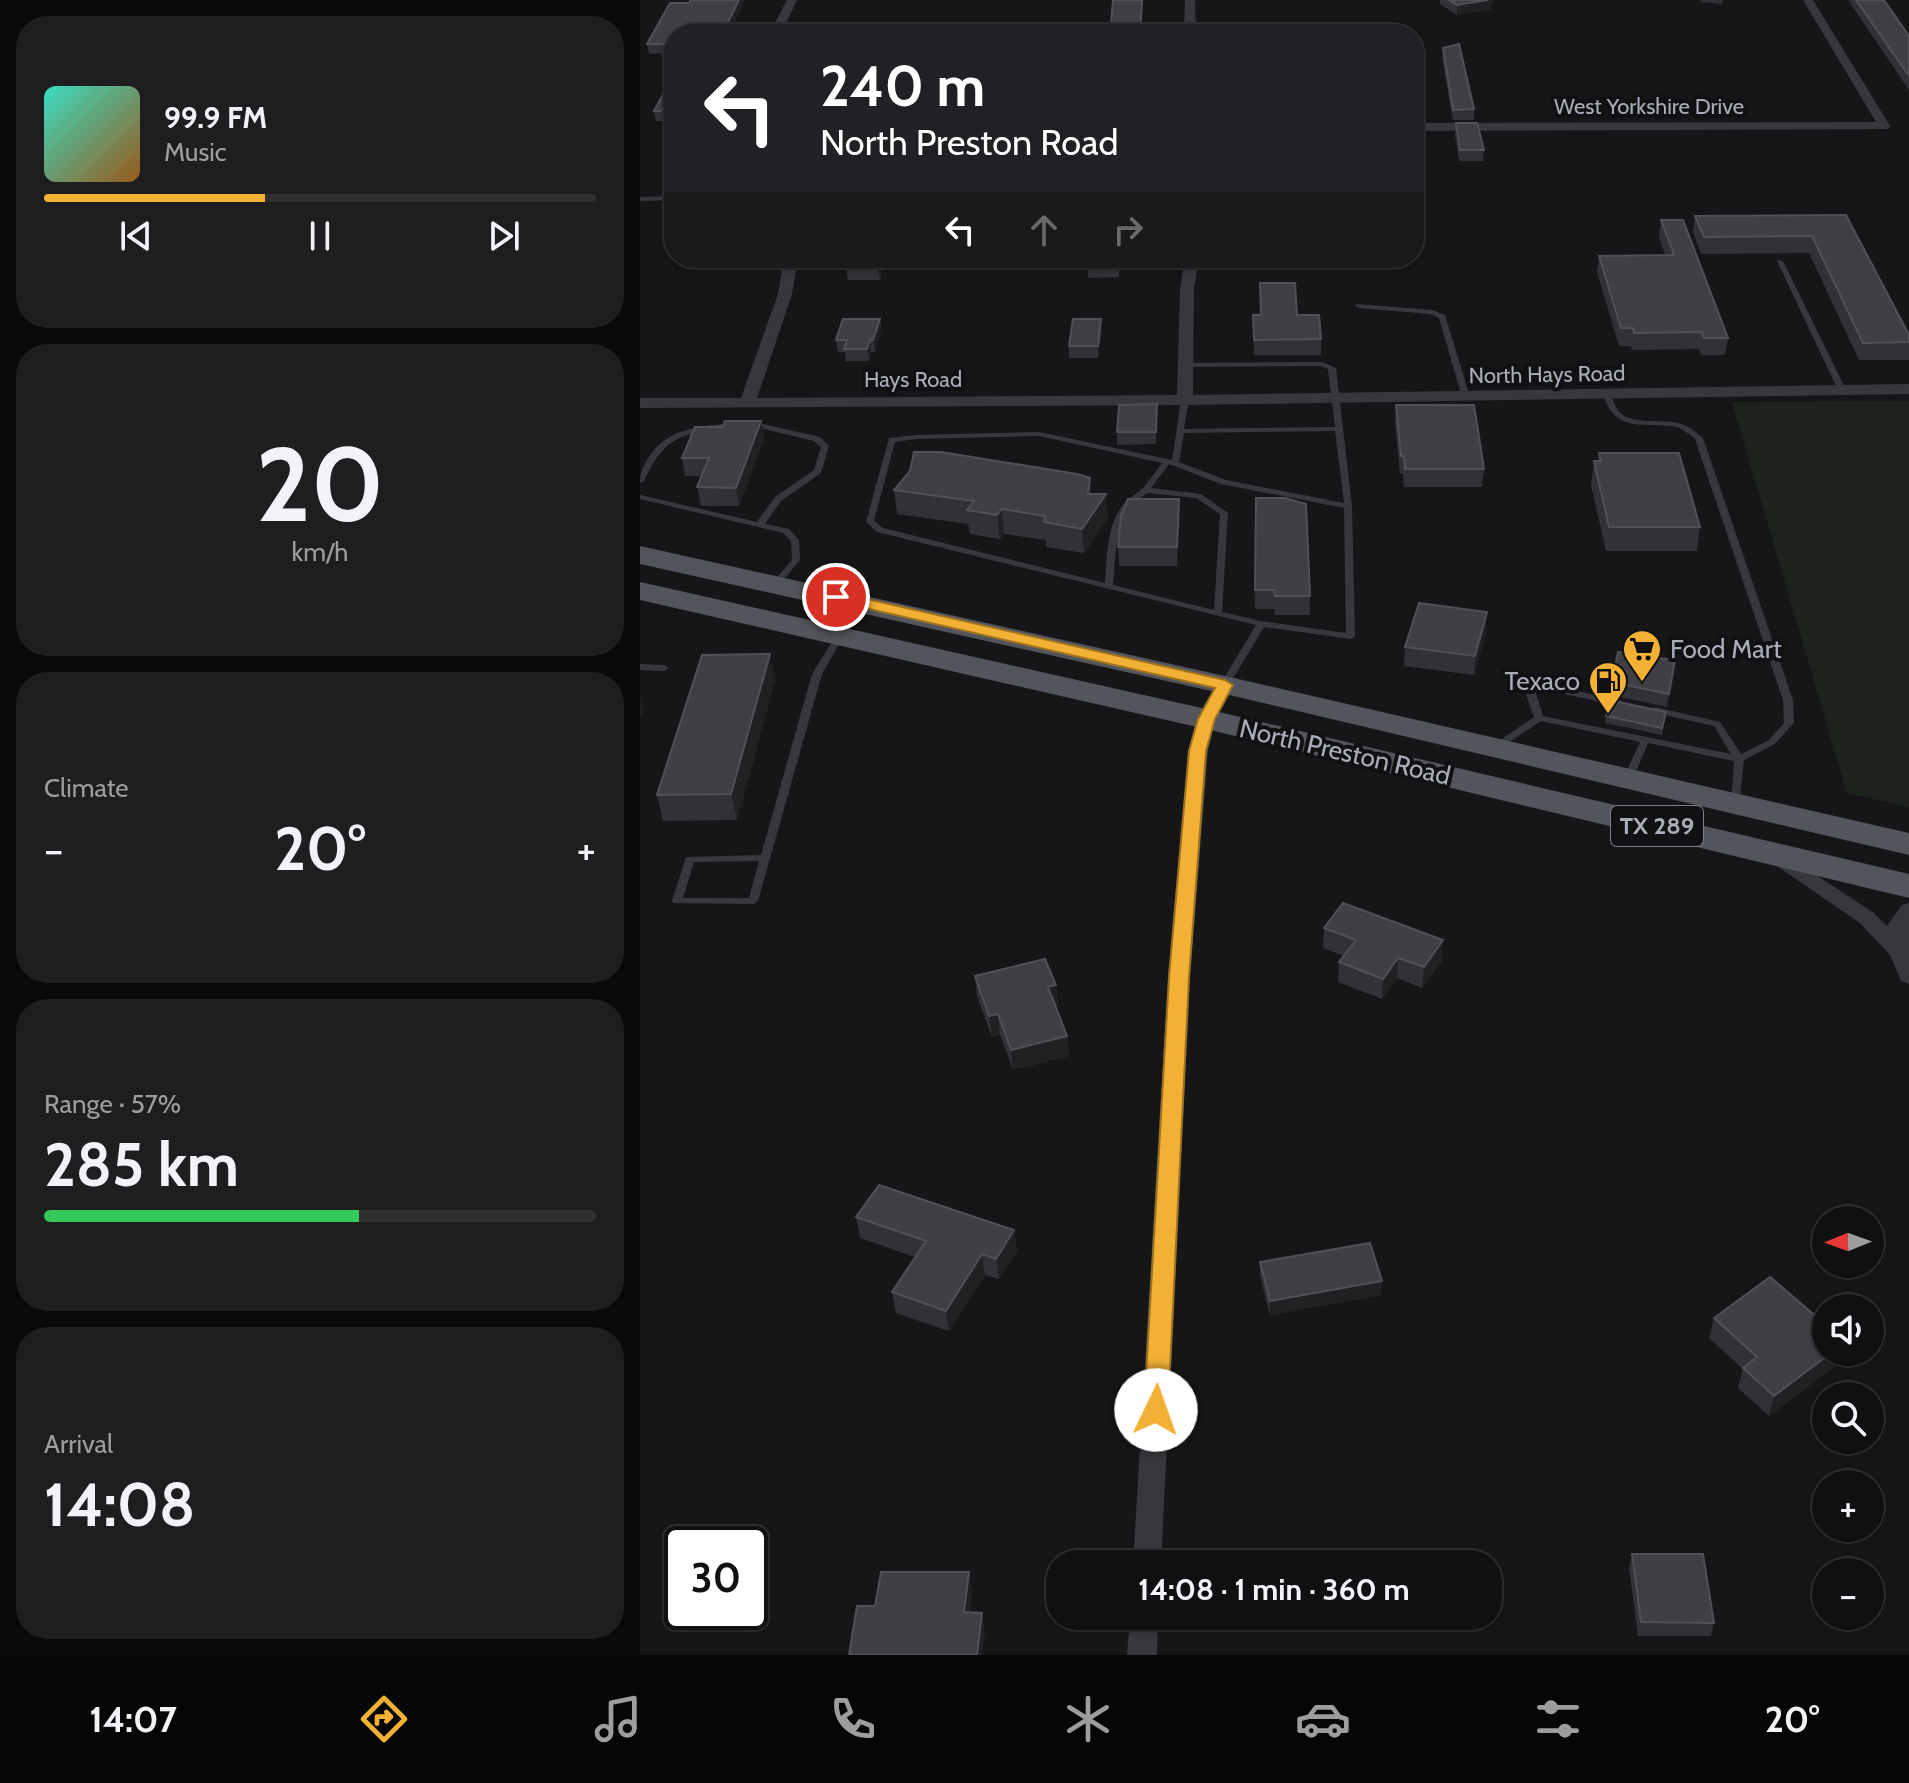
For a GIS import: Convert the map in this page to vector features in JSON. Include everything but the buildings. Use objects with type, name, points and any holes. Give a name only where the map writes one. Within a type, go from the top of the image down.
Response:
[{"type":"main road","name":"North Preston Road","points":[[640,555],[1225,685],[1909,844]]},
{"type":"main road","name":"North Preston Road","points":[[640,591],[841,634],[1909,886]]},
{"type":"street","points":[[780,24],[792,0]]},
{"type":"street","points":[[1190,0],[1190,24]]},
{"type":"street","name":"West Yorkshire Drive","points":[[1424,127],[1884,126],[1808,0]]},
{"type":"street","points":[[748,401],[785,294],[789,268]]},
{"type":"street","points":[[1185,400],[1184,365],[1191,268]]},
{"type":"street","name":"North Hays Road","points":[[1185,400],[1909,389]]},
{"type":"street","name":"Hays Road","points":[[640,403],[1185,400]]},
{"type":"street","points":[[1148,1550],[1179,977],[1198,751],[1206,719],[1225,685]]},
{"type":"street","points":[[1773,854],[1867,918],[1900,952]]},
{"type":"street","points":[[1909,910],[1897,926],[1900,952],[1909,976]]},
{"type":"street","points":[[1142,1655],[1143,1630]]},
{"type":"lane","points":[[640,199],[664,198]]},
{"type":"lane","points":[[1780,261],[1842,390]]},
{"type":"lane","points":[[1359,306],[1432,312],[1442,317],[1466,397]]},
{"type":"lane","points":[[1184,365],[1322,364],[1332,368],[1348,506],[1351,636],[1261,624],[880,530],[870,522],[892,440],[915,437],[1039,434],[1171,462],[1224,482],[1348,506]]},
{"type":"lane","points":[[1494,748],[1539,718],[1739,759],[1772,742],[1789,723],[1788,700],[1699,438],[1691,428],[1676,423],[1623,418],[1607,395]]},
{"type":"lane","points":[[1109,586],[1117,521],[1122,507],[1145,490],[1171,462],[1185,400]]},
{"type":"lane","points":[[746,423],[748,401]]},
{"type":"lane","points":[[640,481],[658,445],[674,436],[746,423],[776,427],[817,439],[825,446],[818,471],[778,499],[760,524]]},
{"type":"lane","points":[[1180,431],[1339,429]]},
{"type":"lane","points":[[1145,490],[1198,496],[1224,513],[1218,613]]},
{"type":"lane","points":[[640,497],[786,531],[795,540],[796,560],[776,583]]},
{"type":"lane","points":[[1225,685],[1261,624]]},
{"type":"lane","points":[[765,858],[690,859],[677,901],[753,901],[817,674],[841,634]]},
{"type":"lane","points":[[640,667],[664,668]]},
{"type":"lane","points":[[1539,718],[1530,692],[1531,688],[1541,686],[1629,705]]},
{"type":"lane","points":[[1643,708],[1717,724],[1739,759],[1736,805]]},
{"type":"lane","points":[[1628,779],[1645,740]]},
{"type":"shaded area","points":[[1909,401],[1909,807],[1847,793],[1732,402]]},
{"type":"place","name":"Food Mart","points":[[1642,683]]},
{"type":"place","name":"Texaco","points":[[1608,715]]},
{"type":"route","points":[[836,597],[1225,685],[1206,719],[1198,751],[1179,977],[1156,1410]]}]
